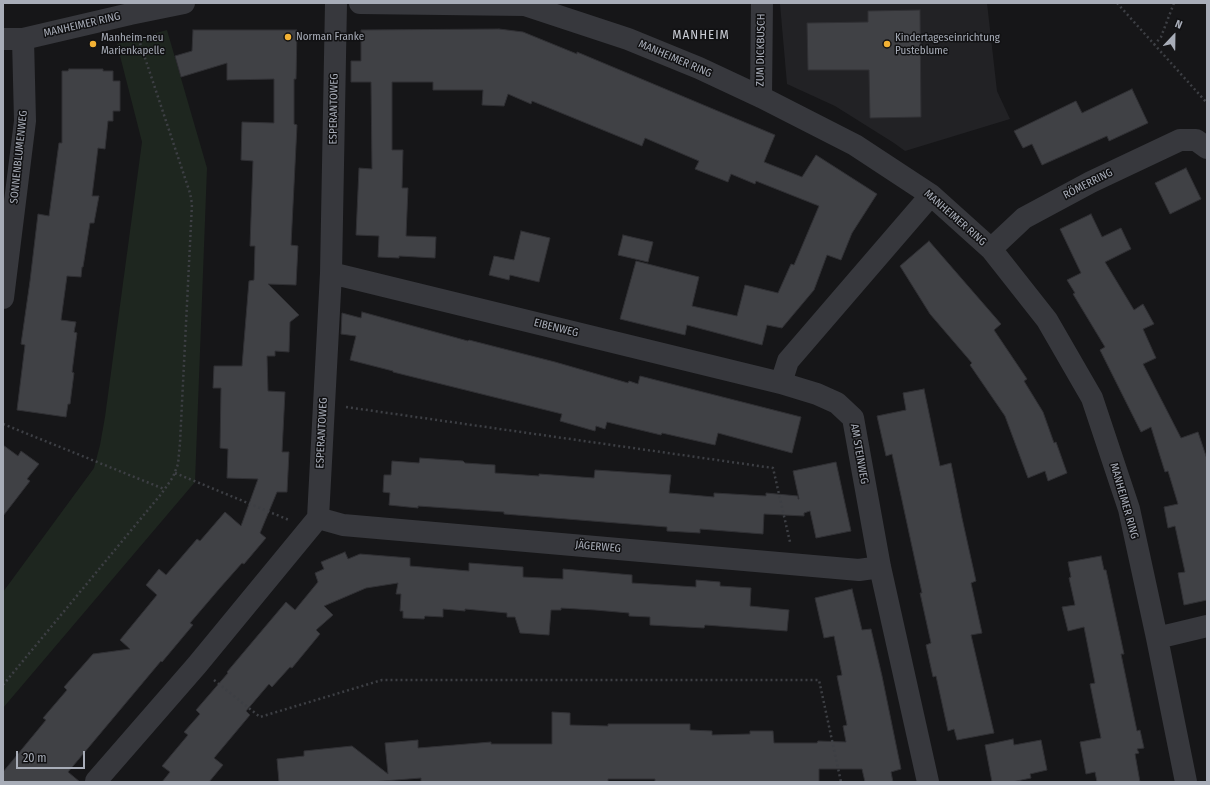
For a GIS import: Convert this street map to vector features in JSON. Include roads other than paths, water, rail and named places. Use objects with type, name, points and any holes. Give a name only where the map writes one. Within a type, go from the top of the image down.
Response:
[{"type":"street","name":"MANHEIMER RING","points":[[13,39],[184,3]]},
{"type":"street","name":"ESPERANTOWEG","points":[[314,523],[324,404],[331,273],[336,3]]},
{"type":"street","name":"MANHEIMER RING","points":[[360,3],[525,5],[628,40],[699,68],[761,97],[855,145],[931,195],[991,249],[1047,320],[1092,398],[1129,509],[1186,782]]},
{"type":"street","name":"ZUM DICKBUSCH","points":[[761,97],[762,3]]},
{"type":"street","name":"SONNENBLUMENWEG","points":[[3,298],[25,121],[13,39]]},
{"type":"street","name":"RÖMERRING","points":[[991,249],[1024,218],[1090,182],[1180,140],[1201,144]]},
{"type":"street","points":[[781,383],[788,361],[931,195]]},
{"type":"street","name":"EIBENWEG","points":[[331,273],[781,383]]},
{"type":"street","name":"AM STEINWEG","points":[[781,383],[816,394],[837,403],[853,418],[880,567],[928,782]]},
{"type":"street","points":[[96,782],[196,666],[314,523]]},
{"type":"street","name":"JÄGERWEG","points":[[314,523],[859,570],[880,567]]},
{"type":"street","points":[[1157,638],[1207,626]]},
{"type":"place","name":"Norman Franke","points":[[288,37]]},
{"type":"place","name":"Manheim-neu Marienkapelle","points":[[93,44]]},
{"type":"place","name":"Kindertageseinrichtung Pusteblume","points":[[887,44]]},
{"type":"district","name":"MANHEIM","points":[[701,35]]}]
